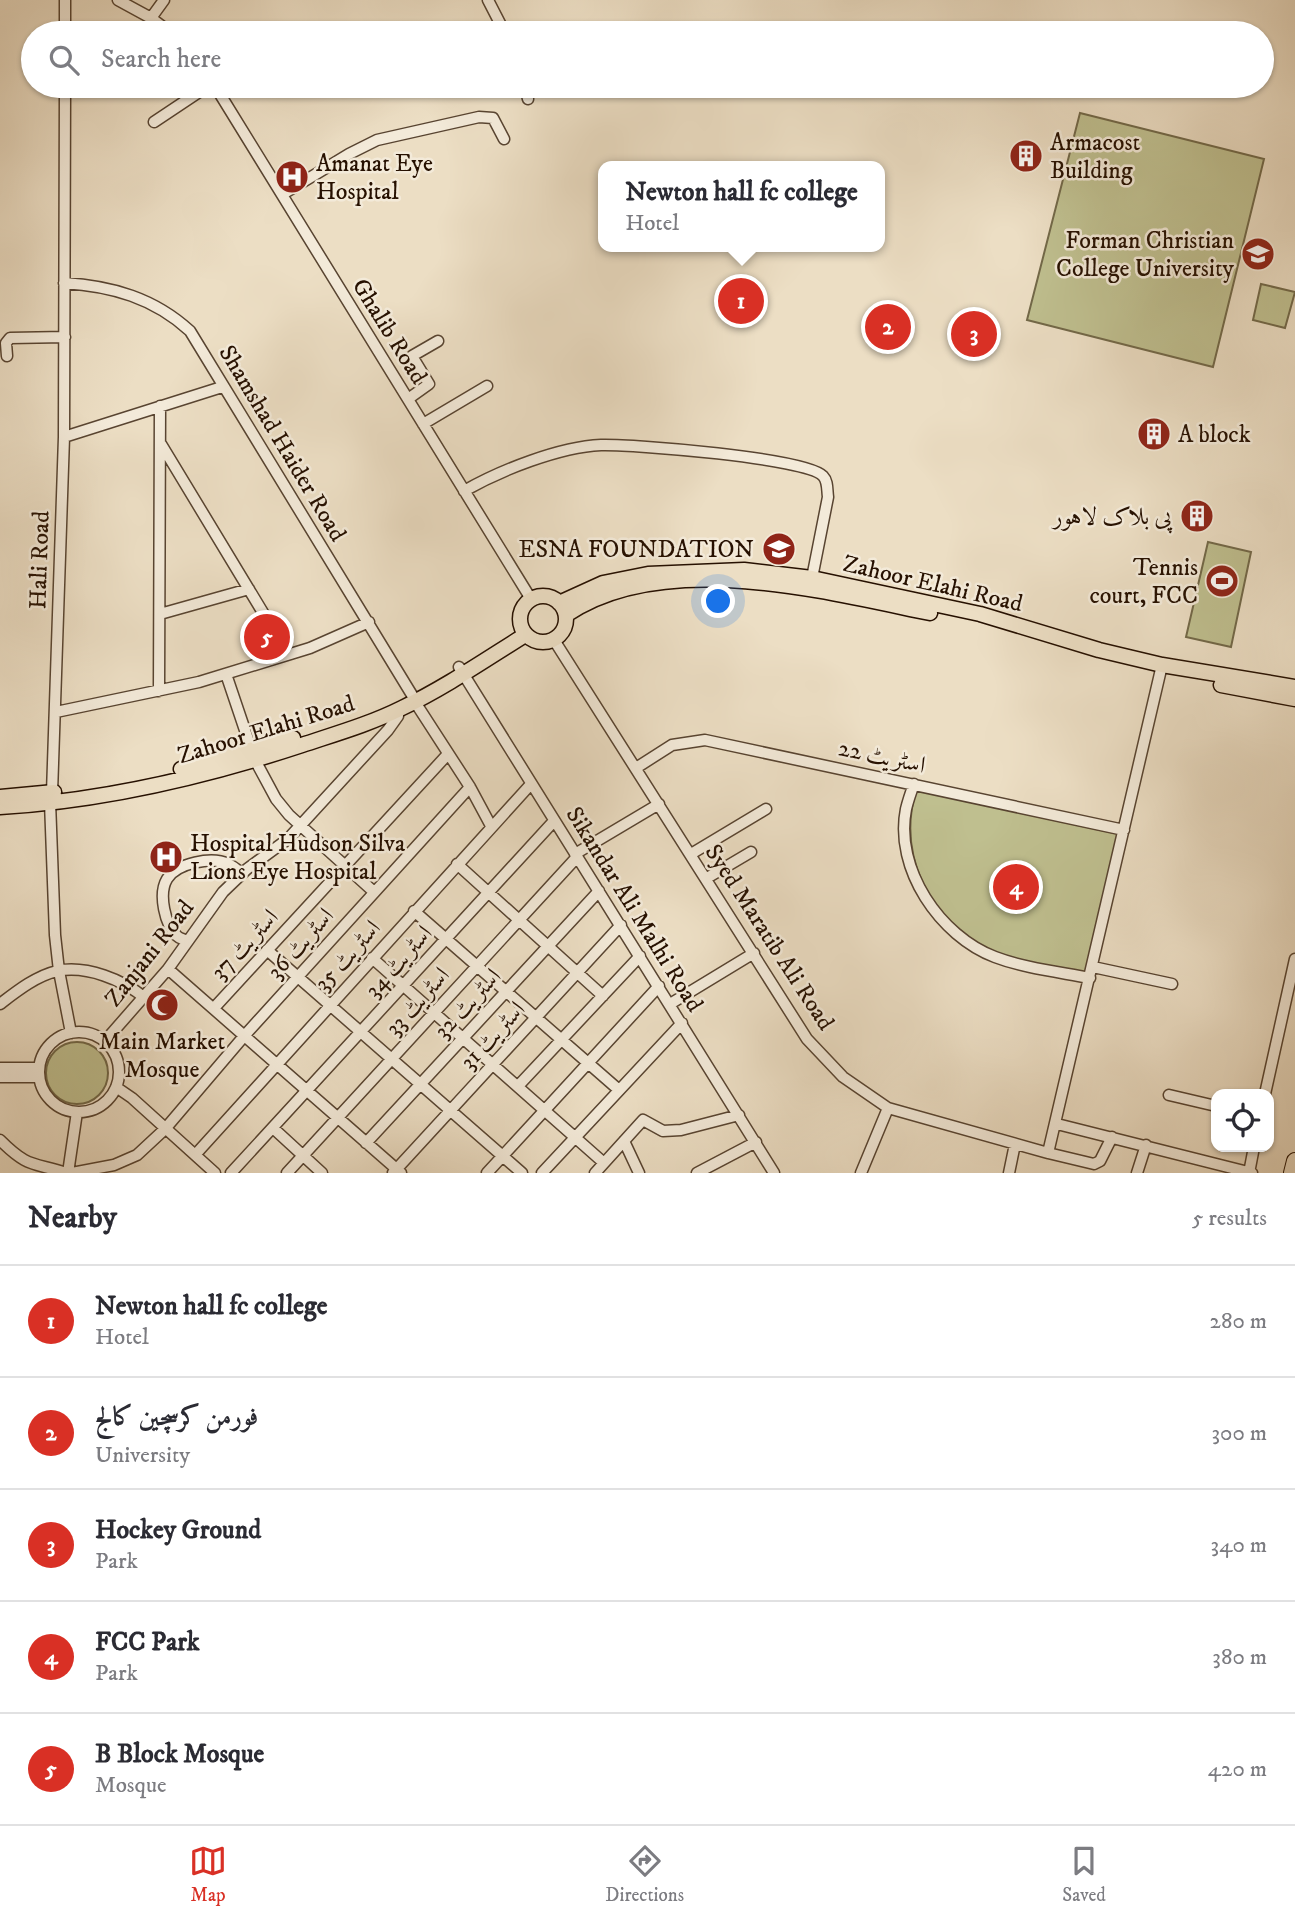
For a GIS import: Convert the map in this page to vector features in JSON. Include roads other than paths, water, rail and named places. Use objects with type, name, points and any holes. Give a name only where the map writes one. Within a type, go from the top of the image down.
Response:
[{"type":"highway","points":[[1292,1173],[1295,1161]]},
{"type":"main road","name":"Zahoor Elahi Road","points":[[563,609],[603,583],[648,574],[744,570],[980,614],[1161,670],[1295,699]]},
{"type":"main road","points":[[546,596],[563,609],[564,629],[554,640],[539,642],[523,632],[519,615],[531,599],[546,596]]},
{"type":"main road","name":"Zahoor Elahi Road","points":[[0,807],[254,755],[355,727],[398,710],[413,698],[523,632]]},
{"type":"main road","name":"Zahoor Elahi Road","points":[[1161,670],[1295,687]]},
{"type":"main road","name":"Zahoor Elahi Road","points":[[254,755],[413,698]]},
{"type":"main road","name":"Zahoor Elahi Road","points":[[0,797],[51,797]]},
{"type":"street","points":[[65,0],[65,21]]},
{"type":"street","points":[[118,0],[155,21]]},
{"type":"street","points":[[151,18],[164,0]]},
{"type":"street","points":[[488,0],[493,4],[500,21]]},
{"type":"street","name":"Hali Road","points":[[65,98],[64,437],[51,797],[52,888],[59,971],[71,1033]]},
{"type":"street","points":[[154,122],[190,98]]},
{"type":"street","name":"Ghalib Road","points":[[223,98],[531,599]]},
{"type":"street","points":[[283,194],[349,153],[377,140],[479,117],[493,118],[504,139]]},
{"type":"street","name":"Shamshad Haider Road","points":[[64,283],[121,291],[150,302],[176,318],[190,331],[491,825]]},
{"type":"street","points":[[7,356],[7,340],[10,338],[65,337]]},
{"type":"street","points":[[408,399],[429,384],[412,356],[438,341]]},
{"type":"street","points":[[424,424],[487,386]]},
{"type":"street","points":[[64,437],[222,387]]},
{"type":"street","points":[[159,691],[160,406]]},
{"type":"street","points":[[160,443],[288,654]]},
{"type":"street","points":[[464,491],[493,475],[545,457],[600,445],[668,449],[792,465],[824,476],[827,484],[828,497],[811,584]]},
{"type":"street","points":[[160,614],[249,589]]},
{"type":"street","points":[[56,712],[226,674],[310,648],[369,622]]},
{"type":"street","name":"Syed Maratib Ali Road","points":[[554,640],[807,1039],[844,1077],[888,1108],[1074,1160]]},
{"type":"street","name":"Sikandar Ali Malhi Road","points":[[461,670],[774,1173]]},
{"type":"street","points":[[1048,1153],[1057,1124],[1161,670]]},
{"type":"street","points":[[226,674],[254,755],[276,799],[374,892]]},
{"type":"street","name":"Zanjani Road","points":[[105,1041],[168,969],[223,892],[242,873],[280,846],[301,825],[388,730],[398,716],[398,710]]},
{"type":"street","name":"اسٹریٹ 22","points":[[636,768],[672,745],[705,740],[1125,830]]},
{"type":"street","name":"اسٹریٹ 37","points":[[214,1008],[448,754]]},
{"type":"street","name":"اسٹریٹ 35","points":[[195,1155],[491,825],[531,784]]},
{"type":"street","points":[[914,784],[906,810],[906,848],[918,883],[940,917],[960,937],[994,957],[1172,984]]},
{"type":"street","name":"اسٹریٹ 36","points":[[69,1173],[114,1165],[137,1155],[165,1129],[245,1035],[470,787]]},
{"type":"street","name":"اسٹریٹ 33","points":[[287,1173],[478,966],[576,855],[659,804]]},
{"type":"street","points":[[691,854],[766,809]]},
{"type":"street","name":"اسٹریٹ 34","points":[[231,1173],[554,821]]},
{"type":"street","points":[[707,878],[751,852]]},
{"type":"street","points":[[187,941],[177,936],[169,923],[163,894],[166,880],[174,871],[202,862],[218,861],[229,864],[242,873]]},
{"type":"street","points":[[457,864],[603,996]]},
{"type":"street","name":"اسٹریٹ 32","points":[[366,1143],[599,891]]},
{"type":"street","points":[[414,911],[619,1090]]},
{"type":"street","name":"اسٹریٹ 31","points":[[397,1172],[621,925]]},
{"type":"street","points":[[267,950],[522,1173]]},
{"type":"street","points":[[670,1004],[754,953]]},
{"type":"street","points":[[519,1085],[640,956]]},
{"type":"street","points":[[372,958],[519,1085],[575,1137],[601,1169],[643,1120],[663,1131],[681,1130],[739,1115]]},
{"type":"street","points":[[1266,1089],[1295,959]]},
{"type":"street","points":[[168,969],[397,1172]]},
{"type":"street","points":[[0,1004],[31,983],[59,971],[107,976],[132,987],[145,998]]},
{"type":"street","points":[[487,1173],[659,986]]},
{"type":"street","points":[[542,1173],[682,1023]]},
{"type":"street","points":[[71,1033],[92,1034],[105,1041],[118,1063],[116,1087],[110,1098],[89,1111],[67,1111],[51,1102],[45,1095],[38,1073],[46,1049],[61,1036],[71,1033]]},
{"type":"street","points":[[0,1068],[38,1073]]},
{"type":"street","points":[[0,1077],[38,1073]]},
{"type":"street","points":[[116,1087],[132,1098],[210,1172]]},
{"type":"street","points":[[1170,1095],[1211,1105]]},
{"type":"street","points":[[861,1173],[888,1108]]},
{"type":"street","points":[[0,1140],[16,1156],[30,1164],[69,1173],[77,1112]]},
{"type":"street","points":[[1057,1124],[1250,1173],[1253,1152]]},
{"type":"street","points":[[273,1129],[322,1173]]},
{"type":"street","points":[[1072,1173],[1074,1160],[1094,1164],[1100,1161],[1112,1137]]},
{"type":"street","points":[[624,1141],[639,1173]]},
{"type":"street","points":[[697,1173],[756,1142]]},
{"type":"street","points":[[1009,1173],[1015,1144]]},
{"type":"street","points":[[1138,1173],[1146,1145]]},
{"type":"place","name":"Armacost Building","points":[[1026,156]]},
{"type":"place","name":"Amanat Eye Hospital","points":[[292,177]]},
{"type":"place","name":"Forman Christian College University","points":[[1258,254]]},
{"type":"place","name":"Newton hall fc college","points":[[741,301]]},
{"type":"place","name":"فورمن کرسچین کالج","points":[[888,327]]},
{"type":"place","name":"Hockey Ground","points":[[974,334]]},
{"type":"place","name":"A block","points":[[1154,434]]},
{"type":"place","name":"پی بلاک لاہور","points":[[1197,516]]},
{"type":"place","name":"ESNA FOUNDATION","points":[[779,549]]},
{"type":"place","name":"Tennis court, FCC","points":[[1222,581]]},
{"type":"place","name":"B Block Mosque","points":[[267,637]]},
{"type":"place","name":"Hospital Hudson Silva Lions Eye Hospital","points":[[166,857]]},
{"type":"place","name":"FCC Park","points":[[1016,887]]},
{"type":"place","name":"Main Market Mosque","points":[[162,1005]]}]
